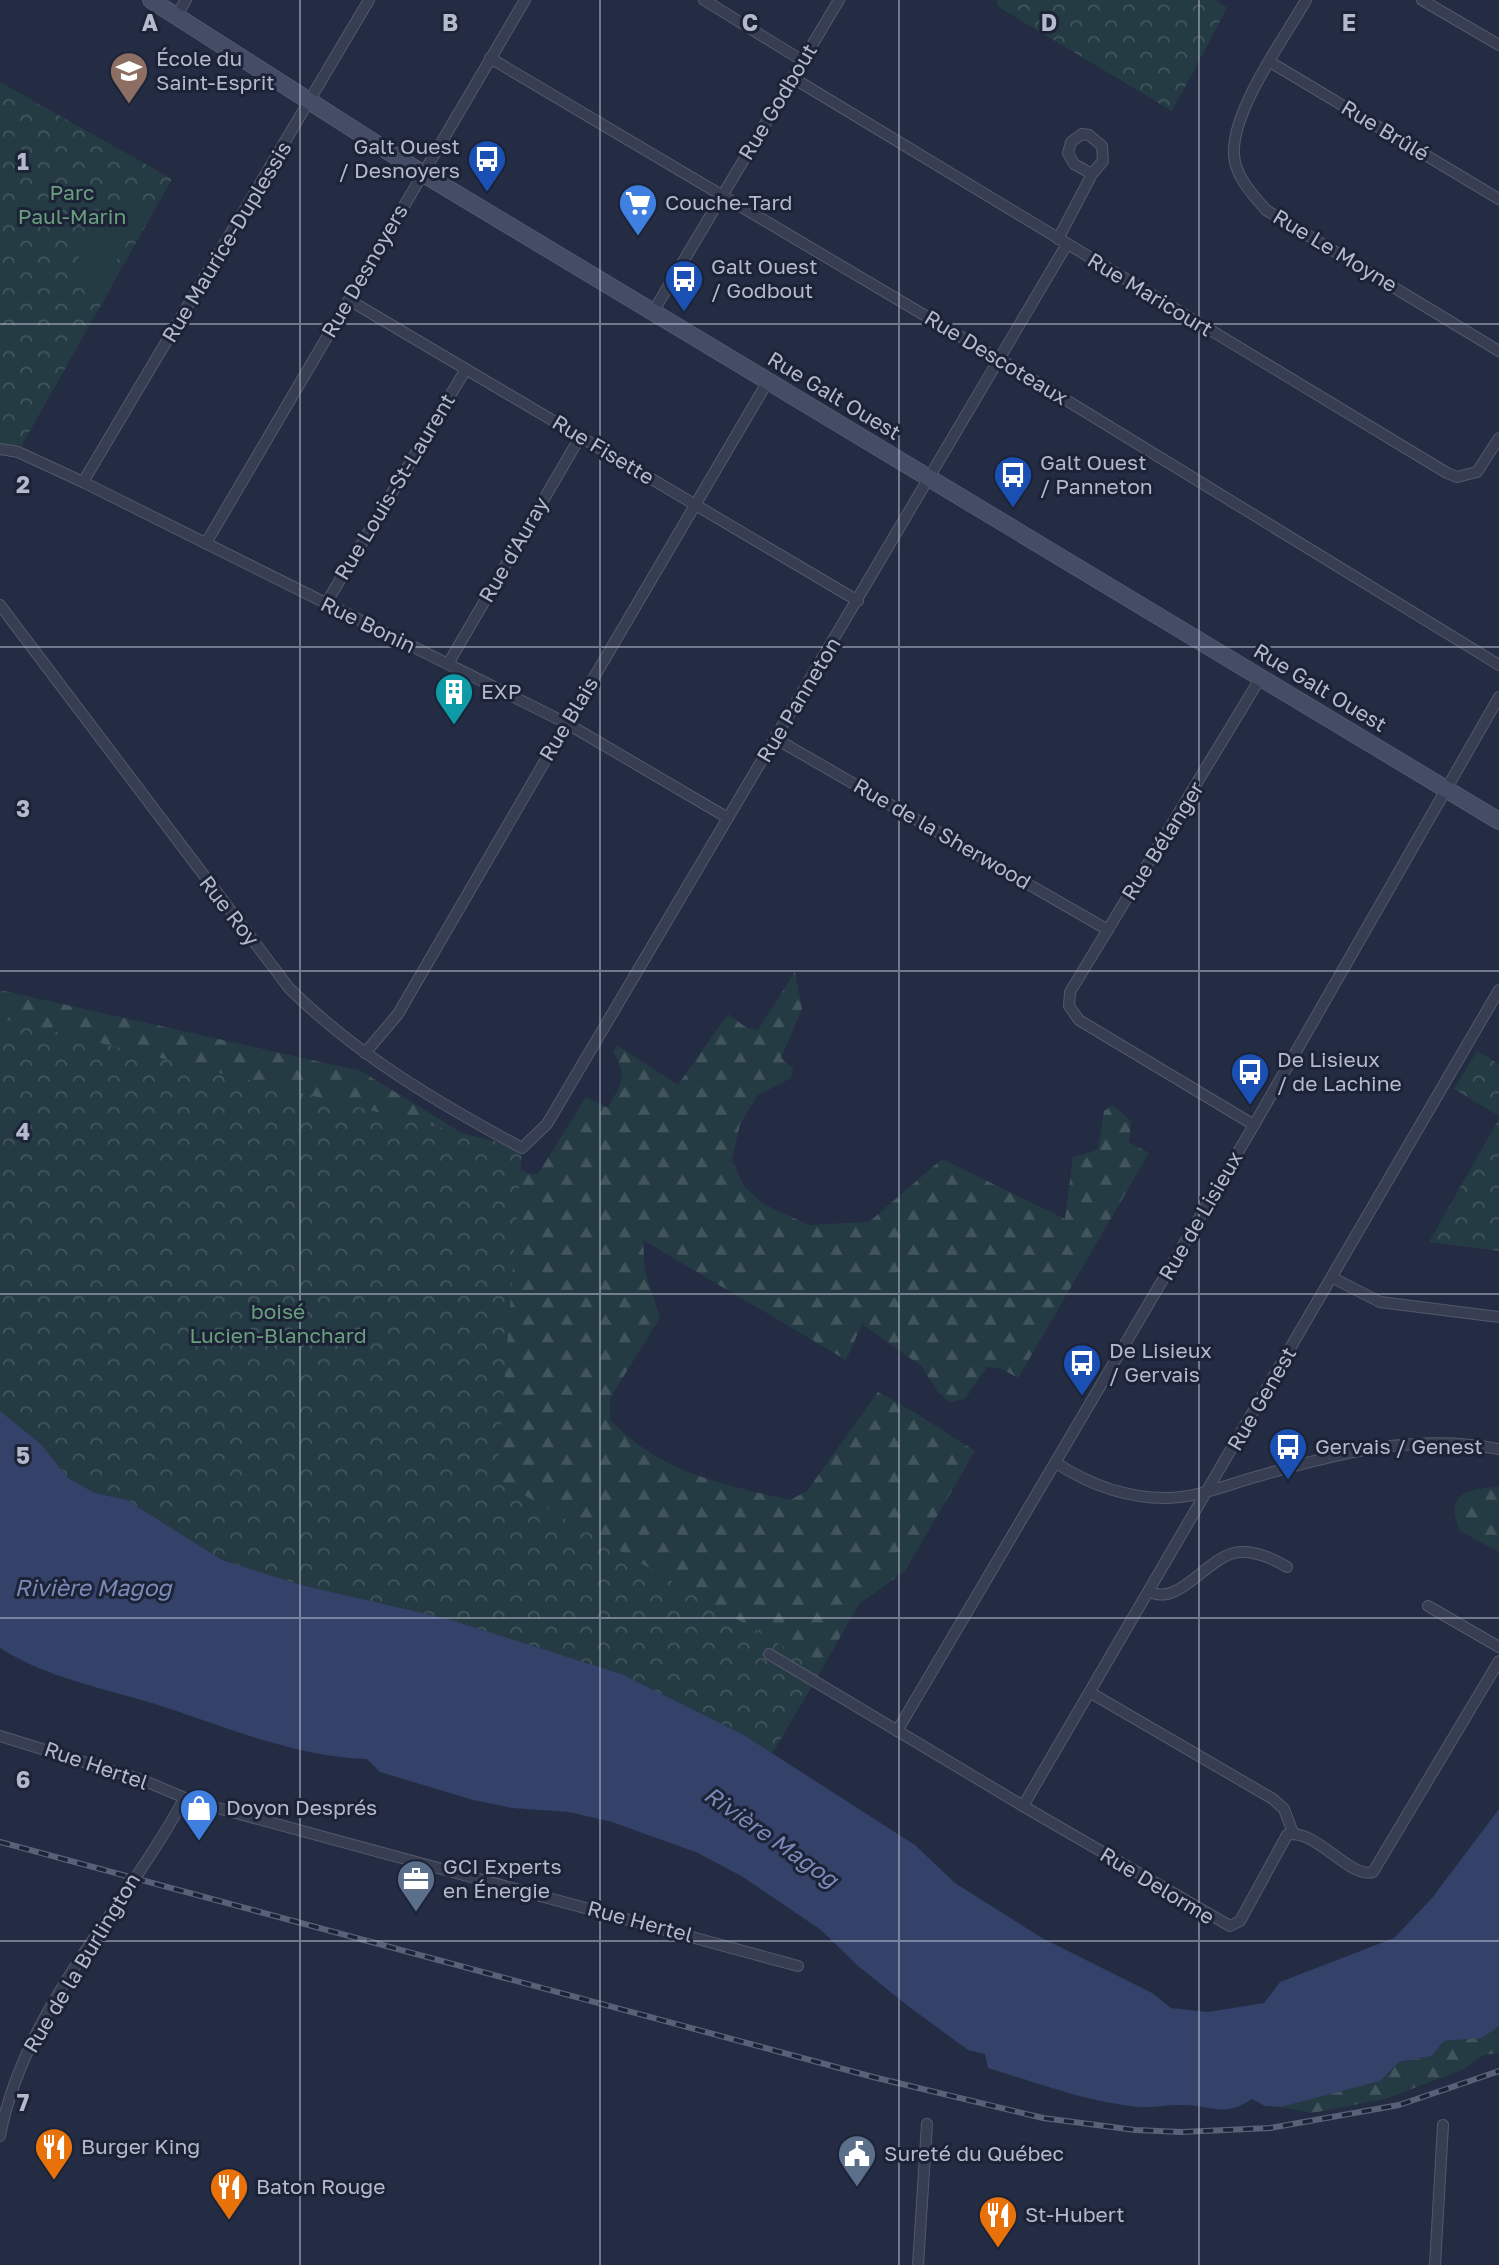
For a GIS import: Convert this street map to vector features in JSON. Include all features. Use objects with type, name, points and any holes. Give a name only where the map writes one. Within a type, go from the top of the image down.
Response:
[{"type":"street","name":"Rue Galt Ouest","points":[[152,0],[309,104],[422,173],[1499,821]]},
{"type":"street","points":[[176,16],[186,0]]},
{"type":"street","name":"Rue Maurice-Duplessis","points":[[83,482],[369,0]]},
{"type":"street","name":"Rue Desnoyers","points":[[206,543],[525,0]]},
{"type":"street","points":[[704,0],[803,61]]},
{"type":"street","name":"Rue Godbout","points":[[653,312],[839,0]]},
{"type":"street","name":"Rue Le Moyne","points":[[1306,0],[1239,120],[1234,158],[1251,194],[1266,210],[1499,351]]},
{"type":"street","points":[[1422,0],[1499,45]]},
{"type":"street","name":"Rue Descoteaux","points":[[490,58],[1000,360],[1499,665]]},
{"type":"street","name":"Rue Brûlé","points":[[1270,62],[1499,199]]},
{"type":"street","name":"Rue Maricourt","points":[[793,78],[1447,473],[1457,477],[1476,472],[1499,438]]},
{"type":"street","name":"Rue Panneton","points":[[522,1148],[547,1124],[1000,360],[1062,242],[1092,174]]},
{"type":"street","name":"Rue Fisette","points":[[348,300],[858,601]]},
{"type":"street","name":"Rue Louis-St-Laurent","points":[[325,604],[466,369]]},
{"type":"street","name":"Rue Blais","points":[[365,1053],[398,1014],[566,723],[698,506],[768,381]]},
{"type":"street","name":"Rue d'Auray","points":[[448,664],[580,437]]},
{"type":"street","name":"Rue Bonin","points":[[0,449],[18,452],[83,482],[566,723],[728,818]]},
{"type":"street","name":"Rue Roy","points":[[0,605],[289,988],[324,1023],[365,1053],[522,1148]]},
{"type":"street","name":"Rue Bélanger","points":[[1254,1125],[1079,1020],[1069,1006],[1070,992],[1261,677]]},
{"type":"street","name":"Rue de Lisieux","points":[[897,1731],[1254,1125],[1499,697]]},
{"type":"street","name":"Rue de la Sherwood","points":[[776,739],[1108,930]]},
{"type":"street","name":"Rue Genest","points":[[1023,1806],[1499,990]]},
{"type":"street","points":[[1333,1278],[1380,1302],[1499,1317]]},
{"type":"street","points":[[1056,1464],[1106,1489],[1128,1495],[1168,1498],[1209,1490],[1302,1464],[1403,1443],[1442,1442],[1499,1449]]},
{"type":"street","points":[[1149,1591],[1157,1596],[1170,1595],[1226,1555],[1238,1552],[1271,1558],[1287,1567]]},
{"type":"street","points":[[1428,1605],[1499,1647]]},
{"type":"street","name":"Rue Delorme","points":[[769,1654],[1230,1926],[1240,1921],[1283,1841],[1293,1833]]},
{"type":"street","points":[[1091,1693],[1273,1799],[1284,1809],[1293,1833],[1307,1838],[1361,1871],[1373,1872],[1499,1661]]},
{"type":"street","name":"Rue Hertel","points":[[0,1736],[145,1781],[184,1799],[797,1966]]},
{"type":"street","name":"Rue de la Burlington","points":[[0,2136],[11,2088],[38,2031],[184,1799]]},
{"type":"street","points":[[918,2265],[927,2124]]},
{"type":"street","points":[[1436,2265],[1443,2125]]},
{"type":"green space","points":[[997,0],[1215,0],[1227,8],[1172,111],[997,6]]},
{"type":"green space","name":"Parc Paul-Marin","points":[[0,82],[172,179],[18,452],[0,449]]},
{"type":"green space","points":[[117,200],[139,213],[141,219],[102,285],[98,286],[73,272],[73,267],[112,201]]},
{"type":"green space","points":[[795,972],[802,1009],[781,1058],[793,1068],[791,1078],[758,1095],[740,1124],[732,1160],[744,1186],[763,1204],[809,1225],[869,1222],[942,1159],[1065,1219],[1073,1157],[1098,1150],[1104,1111],[1113,1105],[1131,1121],[1129,1142],[1149,1153],[1018,1378],[1000,1368],[987,1367],[965,1399],[950,1402],[938,1392],[921,1366],[862,1324],[846,1360],[643,1240],[645,1271],[660,1318],[610,1398],[610,1420],[650,1453],[717,1482],[790,1500],[807,1491],[878,1392],[975,1451],[905,1571],[859,1604],[822,1669],[777,1643],[772,1754],[742,1734],[621,1674],[448,1619],[301,1585],[222,1560],[41,1444],[0,1411],[0,990],[361,1071],[527,1173],[538,1174],[586,1097],[608,1108],[617,1092],[622,1074],[613,1052],[617,1045],[678,1085],[728,1014],[747,1028],[758,1030]]},
{"type":"green space","name":"boisé Lucien-Blanchard","points":[[0,1018],[522,1148],[497,1479],[822,1669],[772,1754],[742,1734],[621,1674],[448,1619],[301,1585],[222,1560],[127,1500],[95,1493],[68,1478],[41,1444],[0,1411]]},
{"type":"green space","points":[[1477,1051],[1499,1064],[1499,1116],[1454,1089]]},
{"type":"green space","points":[[1499,1119],[1499,1251],[1429,1242]]},
{"type":"green space","points":[[1499,1487],[1499,1552],[1460,1531],[1455,1509],[1457,1501],[1469,1492]]},
{"type":"green space","points":[[1499,2026],[1499,2053],[1484,2055],[1462,2070],[1385,2099],[1312,2113],[1281,2107],[1379,2081],[1399,2062],[1432,2056],[1444,2041],[1470,2039]]},
{"type":"water","name":"Rivière Magog","points":[[0,1411],[41,1444],[68,1478],[95,1493],[127,1500],[222,1560],[301,1585],[448,1619],[621,1674],[742,1734],[915,1845],[955,1883],[1042,1938],[1152,1993],[1171,2008],[1208,2012],[1264,2003],[1280,1982],[1394,1938],[1432,1898],[1499,1809],[1499,2026],[1482,2038],[1444,2041],[1432,2056],[1399,2062],[1380,2081],[1281,2107],[1265,2106],[1252,2099],[1242,2105],[1224,2109],[1191,2105],[1119,2105],[988,2068],[985,2054],[968,2050],[908,2006],[858,1966],[821,1930],[743,1877],[698,1853],[612,1822],[569,1812],[512,1808],[473,1800],[380,1772],[367,1759],[286,1747],[56,1675],[0,1648]]},
{"type":"railway","points":[[0,1842],[873,2077],[1043,2118],[1135,2130],[1181,2132],[1270,2128],[1399,2105],[1499,2071]]},
{"type":"place","name":"École du Saint-Esprit","points":[[129,105]]},
{"type":"place","name":"Galt Ouest / Desnoyers","points":[[487,193]]},
{"type":"place","name":"Couche-Tard","points":[[638,237]]},
{"type":"place","name":"Galt Ouest / Godbout","points":[[684,313]]},
{"type":"place","name":"Galt Ouest / Panneton","points":[[1013,509]]},
{"type":"place","name":"EXP","points":[[454,726]]},
{"type":"place","name":"De Lisieux / de Lachine","points":[[1250,1106]]},
{"type":"place","name":"De Lisieux / Gervais","points":[[1082,1397]]},
{"type":"place","name":"Gervais / Genest","points":[[1288,1481]]},
{"type":"place","name":"Doyon Després","points":[[199,1842]]},
{"type":"place","name":"GCI Experts en Énergie","points":[[416,1913]]},
{"type":"place","name":"Burger King","points":[[54,2181]]},
{"type":"place","name":"Sureté du Québec","points":[[857,2188]]},
{"type":"place","name":"Baton Rouge","points":[[229,2221]]},
{"type":"place","name":"St-Hubert","points":[[998,2249]]}]
